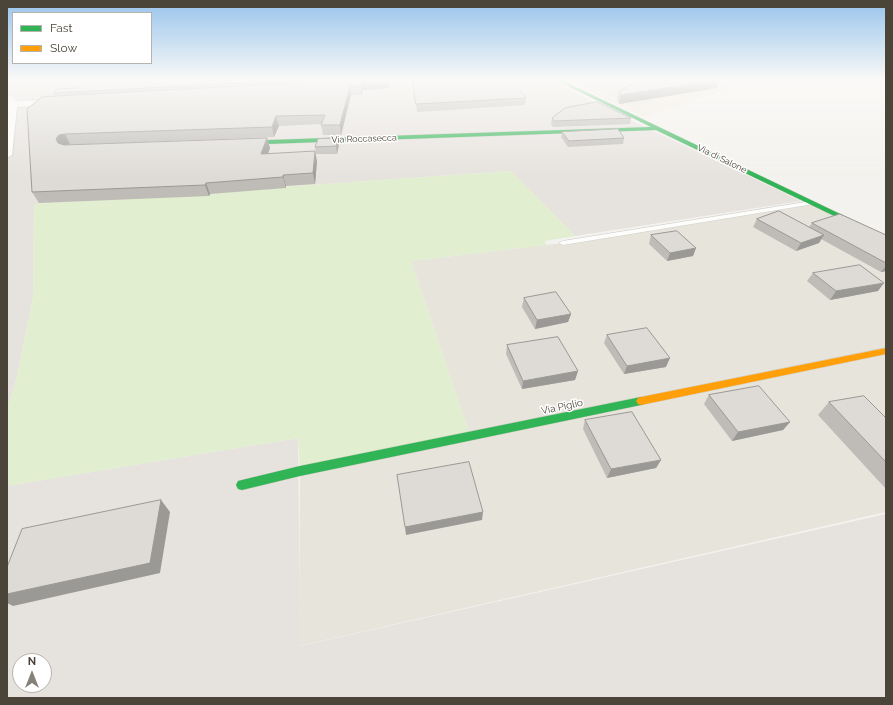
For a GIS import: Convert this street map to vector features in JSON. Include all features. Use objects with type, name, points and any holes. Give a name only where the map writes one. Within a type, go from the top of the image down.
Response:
[{"type":"street","points":[[7,156],[9,113]]},
{"type":"street","name":"Via di Salone","points":[[627,113],[886,239]]},
{"type":"street","name":"Via Roccasecca","points":[[229,144],[658,128]]},
{"type":"street","name":"Via Piglio","points":[[242,484],[886,351]]},
{"type":"lane","points":[[563,243],[812,203]]},
{"type":"shaded area","points":[[7,113],[616,113],[801,201],[575,236],[511,171],[34,204],[33,298],[15,385],[7,409]]},
{"type":"shaded area","points":[[634,113],[656,113],[643,117]]},
{"type":"shaded area","points":[[812,203],[886,239],[886,512],[299,646],[300,471],[471,437],[411,261],[563,243]]},
{"type":"shaded area","points":[[298,438],[300,646],[886,514],[886,698],[7,698],[7,486]]},
{"type":"green space","points":[[511,171],[575,236],[545,241],[546,245],[411,261],[471,437],[300,471],[298,438],[7,486],[7,409],[15,385],[33,298],[34,204]]},
{"type":"building","points":[[27,113],[343,113],[340,125],[321,125],[325,115],[276,116],[272,127],[65,134],[59,135],[56,139],[58,143],[64,145],[267,138],[261,154],[315,151],[313,173],[206,183],[205,185],[32,192]]},
{"type":"building","points":[[559,113],[620,113],[631,118],[554,121],[552,118]]},
{"type":"building","points":[[618,129],[624,138],[569,141],[562,132]]},
{"type":"building","points":[[338,138],[336,146],[315,147],[318,139]]},
{"type":"building","points":[[779,211],[824,235],[801,243],[757,219]]},
{"type":"building","points":[[840,214],[886,235],[886,263],[812,223]]},
{"type":"building","points":[[677,231],[696,248],[670,253],[651,235]]},
{"type":"building","points":[[860,265],[884,283],[836,291],[813,273]]},
{"type":"building","points":[[556,292],[571,314],[537,320],[524,298]]},
{"type":"building","points":[[647,328],[670,358],[627,366],[607,335]]},
{"type":"building","points":[[558,337],[578,371],[523,381],[507,345]]},
{"type":"building","points":[[759,386],[790,422],[738,432],[709,395]]},
{"type":"building","points":[[864,396],[886,418],[886,462],[829,402]]},
{"type":"building","points":[[632,412],[661,460],[611,469],[585,420]]},
{"type":"building","points":[[469,462],[483,512],[405,527],[397,475]]},
{"type":"building","points":[[161,500],[150,563],[7,594],[7,567],[22,529]]},
{"type":"traffic: fast","points":[[626,113],[886,239]]},
{"type":"traffic: fast","points":[[239,143],[658,128]]},
{"type":"traffic: fast","points":[[242,485],[300,471],[641,401]]},
{"type":"traffic: slow","points":[[641,401],[886,351]]}]
